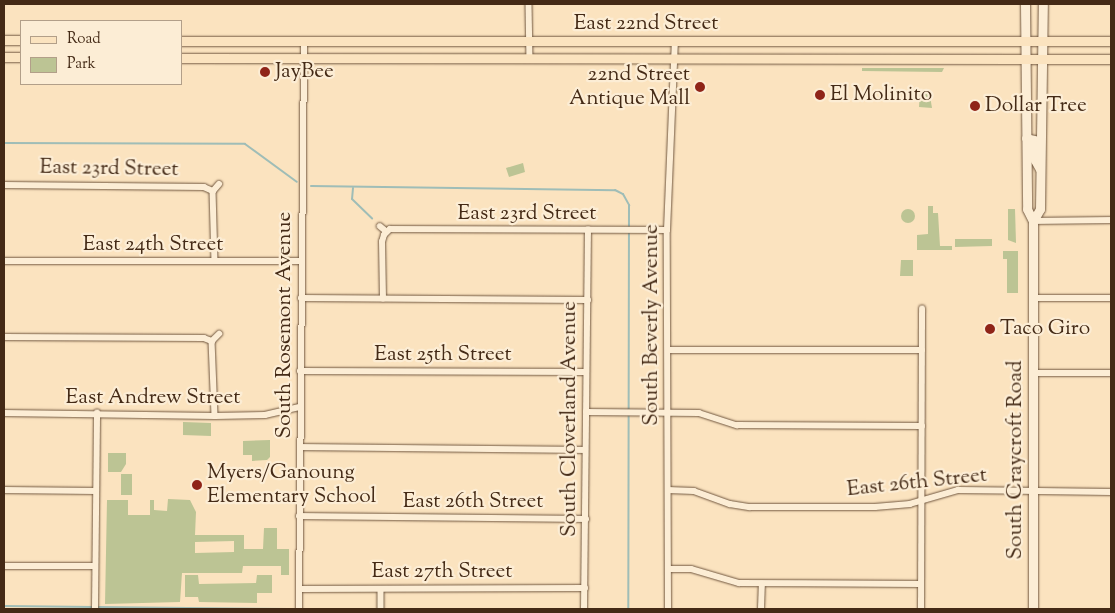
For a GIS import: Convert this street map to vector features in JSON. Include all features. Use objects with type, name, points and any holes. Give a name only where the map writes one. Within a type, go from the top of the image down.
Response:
[{"type":"main road","name":"South Craycroft Road","points":[[1025,4],[1027,209],[1033,221],[1033,609]]},
{"type":"main road","name":"South Craycroft Road","points":[[1033,221],[1040,209],[1043,4]]},
{"type":"main road","points":[[4,40],[20,40]]},
{"type":"main road","name":"East 22nd Street","points":[[182,41],[1111,41]]},
{"type":"main road","points":[[4,57],[20,57]]},
{"type":"main road","name":"East 22nd Street","points":[[182,58],[1111,59]]},
{"type":"main road","points":[[1026,138],[1034,140],[1035,160],[1041,172]]},
{"type":"street","points":[[529,4],[530,59]]},
{"type":"street","name":"South Beverly Avenue","points":[[668,609],[667,230],[675,40]]},
{"type":"street","name":"South Rosemont Avenue","points":[[299,609],[304,42]]},
{"type":"street","points":[[215,262],[213,190],[219,184]]},
{"type":"street","name":"East 23rd Street","points":[[4,185],[204,187],[213,190]]},
{"type":"street","points":[[1033,221],[1111,220]]},
{"type":"street","points":[[380,226],[387,231],[382,242],[383,299]]},
{"type":"street","name":"South Cloverland Avenue","points":[[584,609],[588,230]]},
{"type":"street","name":"East 23rd Street","points":[[387,231],[667,230]]},
{"type":"street","name":"East 24th Street","points":[[4,261],[301,262]]},
{"type":"street","points":[[302,298],[588,300]]},
{"type":"street","points":[[1032,298],[1111,298]]},
{"type":"street","points":[[921,609],[923,498],[922,310]]},
{"type":"street","points":[[215,416],[212,341],[219,334]]},
{"type":"street","points":[[4,337],[204,338],[212,341]]},
{"type":"street","points":[[668,350],[922,350]]},
{"type":"street","name":"East 25th Street","points":[[300,371],[586,372]]},
{"type":"street","points":[[1033,373],[1111,373]]},
{"type":"street","name":"East Andrew Street","points":[[4,413],[265,415],[300,407]]},
{"type":"street","points":[[586,412],[698,414],[737,426],[922,426]]},
{"type":"street","points":[[95,609],[97,413]]},
{"type":"street","points":[[300,447],[586,450]]},
{"type":"street","points":[[4,490],[96,491]]},
{"type":"street","name":"East 26th Street","points":[[668,490],[694,491],[730,504],[750,507],[875,507],[910,504],[923,498],[958,490],[1111,492]]},
{"type":"street","name":"East 26th Street","points":[[299,516],[586,519]]},
{"type":"street","points":[[4,566],[95,566]]},
{"type":"street","points":[[668,568],[691,569],[739,583],[921,584]]},
{"type":"street","points":[[761,609],[762,584]]},
{"type":"street","name":"East 27th Street","points":[[300,589],[585,588]]},
{"type":"street","points":[[380,589],[381,609]]},
{"type":"green space","points":[[862,68],[944,68],[942,72],[862,71]]},
{"type":"green space","points":[[920,90],[929,90],[932,108],[919,107]]},
{"type":"green space","points":[[523,163],[525,172],[509,177],[506,168]]},
{"type":"green space","points":[[928,206],[933,206],[933,213],[938,213],[940,246],[952,246],[952,250],[917,250],[917,235],[928,234]]},
{"type":"green space","points":[[905,209],[911,209],[915,216],[911,223],[905,223],[901,219],[901,213]]},
{"type":"green space","points":[[1008,209],[1015,209],[1016,243],[1008,240]]},
{"type":"green space","points":[[955,239],[992,239],[992,246],[955,247]]},
{"type":"green space","points":[[1003,251],[1018,251],[1018,293],[1007,293],[1007,259],[1003,259]]},
{"type":"green space","points":[[901,260],[913,260],[913,276],[900,276]]},
{"type":"green space","points":[[183,422],[211,423],[211,436],[183,435]]},
{"type":"green space","points":[[270,440],[270,457],[267,460],[252,461],[252,455],[243,455],[243,441]]},
{"type":"green space","points":[[108,453],[126,453],[126,464],[121,472],[108,472]]},
{"type":"green space","points":[[121,474],[132,474],[132,495],[121,495]]},
{"type":"green space","points":[[168,499],[190,500],[196,512],[195,535],[244,535],[244,549],[263,549],[264,528],[277,528],[277,549],[289,549],[289,575],[281,575],[281,566],[243,566],[242,573],[182,573],[180,602],[105,604],[107,500],[128,500],[128,515],[150,515],[150,500],[154,500],[154,510],[167,511]],"holes":[[[234,541],[234,552],[195,553],[195,542]]]},
{"type":"green space","points":[[185,575],[198,575],[199,584],[256,583],[257,575],[272,575],[272,593],[257,593],[257,603],[199,602],[198,597],[185,597]]},
{"type":"waterway","points":[[4,143],[245,144],[297,182]]},
{"type":"waterway","points":[[311,186],[615,190],[623,194],[629,205],[628,609]]},
{"type":"waterway","points":[[353,188],[352,199],[372,218]]},
{"type":"waterway","points":[[4,606],[93,607]]},
{"type":"waterway","points":[[97,607],[290,609]]},
{"type":"place","name":"JayBee","points":[[265,72]]},
{"type":"place","name":"22nd Street Antique Mall","points":[[700,87]]},
{"type":"place","name":"El Molinito","points":[[820,95]]},
{"type":"place","name":"Dollar Tree","points":[[975,106]]},
{"type":"place","name":"Taco Giro","points":[[990,329]]},
{"type":"place","name":"Myers/Ganoung Elementary School","points":[[197,485]]}]
